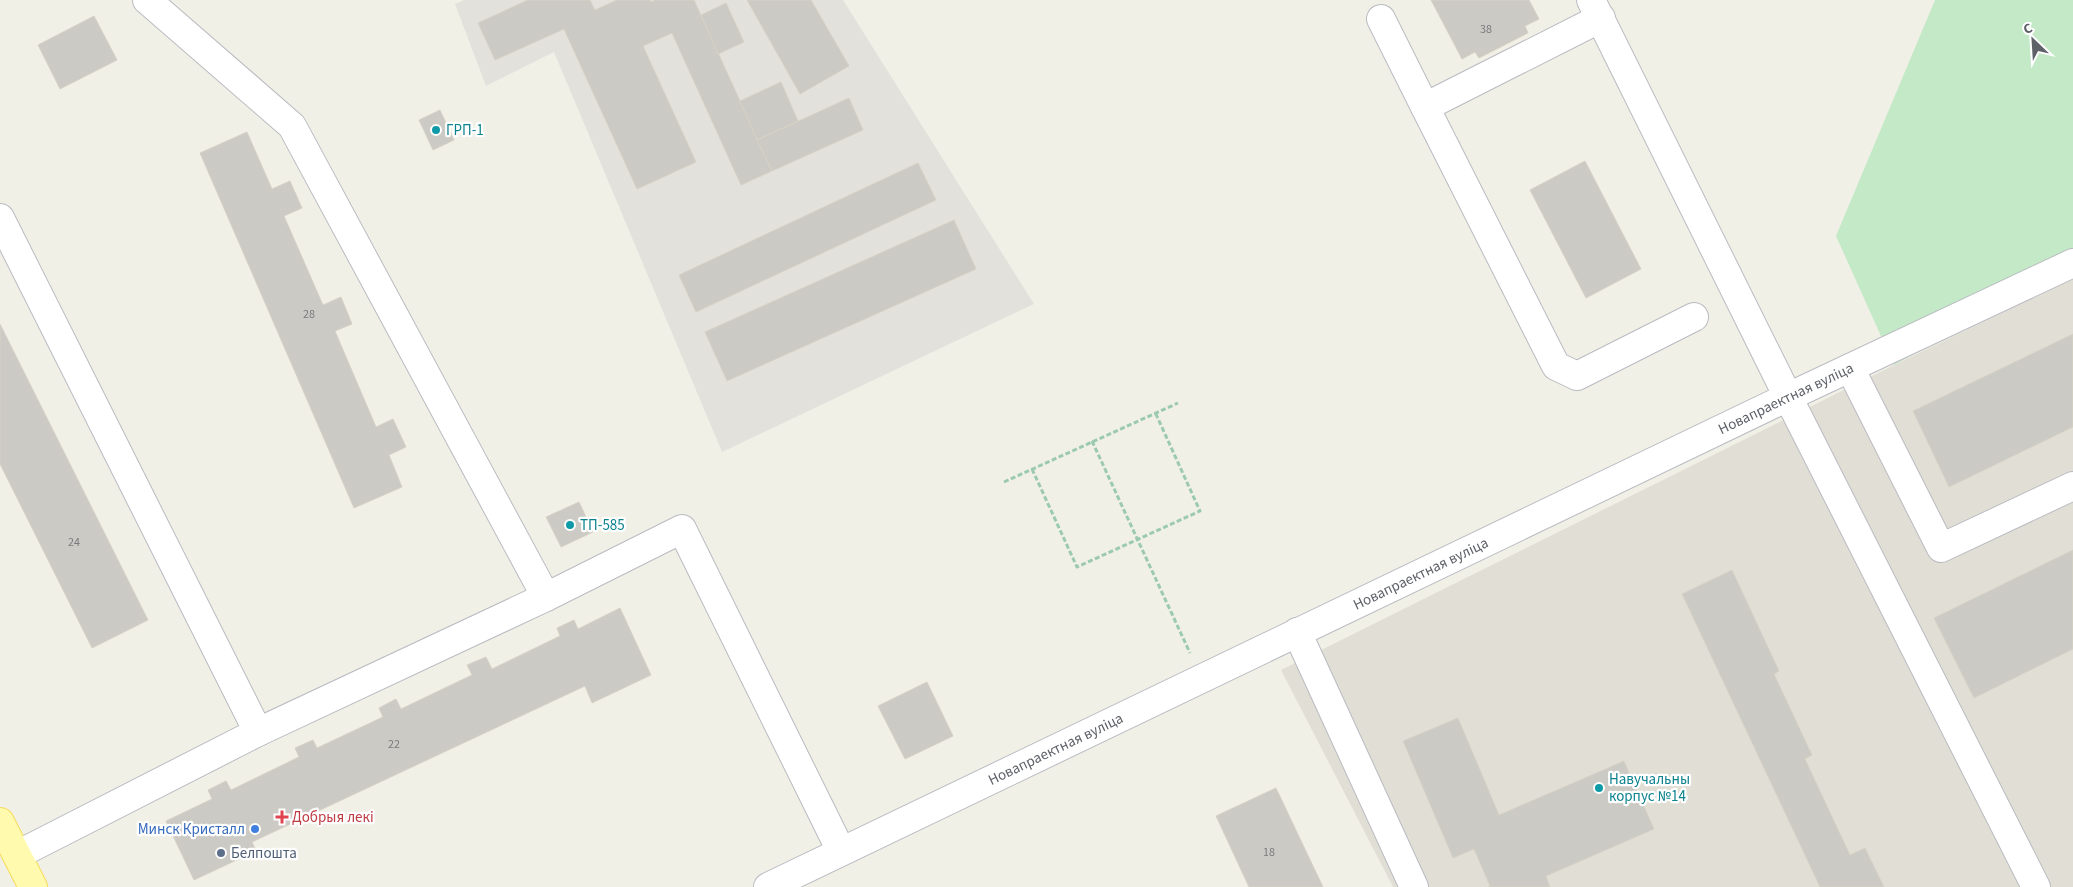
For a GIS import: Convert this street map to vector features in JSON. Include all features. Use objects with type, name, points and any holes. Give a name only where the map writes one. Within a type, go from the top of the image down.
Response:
[{"type":"main road","points":[[0,822],[33,887]]},
{"type":"street","points":[[147,0],[292,126],[546,597]]},
{"type":"street","points":[[1425,107],[1596,9],[1788,398],[2036,887]]},
{"type":"street","points":[[1381,19],[1556,366],[1577,376],[1694,317]]},
{"type":"street","points":[[0,218],[258,732]]},
{"type":"street","name":"Новапраектная вуліца","points":[[781,884],[841,851],[2073,263]]},
{"type":"street","points":[[1850,368],[1941,548],[2073,486]]},
{"type":"street","points":[[16,855],[258,732],[546,597],[682,530],[841,851]]},
{"type":"street","points":[[1297,632],[1414,887]]},
{"type":"path","points":[[1004,482],[1178,403]]},
{"type":"path","points":[[1032,469],[1077,567],[1138,540],[1200,511],[1155,412]]},
{"type":"path","points":[[1092,441],[1201,678]]},
{"type":"shaded area","points":[[464,0],[843,0],[1034,304],[722,452],[554,52],[486,86],[455,4]]},
{"type":"shaded area","points":[[2073,279],[2073,887],[1393,887],[1281,670],[1894,365]]},
{"type":"green space","points":[[1935,0],[2073,0],[2073,266],[1894,365],[1836,236]]},
{"type":"building","points":[[528,0],[590,0],[595,10],[617,0],[650,0],[651,2],[655,0],[694,0],[772,171],[741,185],[672,33],[643,46],[696,162],[637,189],[564,29],[495,60],[478,23]]},
{"type":"building","points":[[747,0],[811,0],[849,66],[800,94]]},
{"type":"building","points":[[1431,0],[1529,0],[1539,19],[1525,26],[1528,33],[1479,58],[1475,52],[1462,59]]},
{"type":"building","points":[[726,3],[744,42],[718,54],[701,15]]},
{"type":"building","points":[[94,16],[117,60],[60,89],[38,45]]},
{"type":"building","points":[[781,82],[798,121],[757,140],[740,101]]},
{"type":"building","points":[[849,98],[863,130],[772,171],[757,140]]},
{"type":"building","name":"ГРП-1","points":[[440,110],[454,140],[433,150],[419,120]]},
{"type":"building","points":[[247,132],[272,189],[290,181],[302,208],[284,216],[323,305],[341,297],[352,324],[335,331],[376,427],[393,419],[406,447],[389,455],[402,487],[354,508],[200,153]]},
{"type":"building","points":[[1585,161],[1641,269],[1586,298],[1530,190]]},
{"type":"building","points":[[918,163],[936,200],[696,312],[679,275]]},
{"type":"building","points":[[954,220],[976,269],[727,381],[705,332]]},
{"type":"building","points":[[0,324],[148,620],[92,648],[0,464]]},
{"type":"building","points":[[2073,334],[2073,427],[1949,487],[1913,411]]},
{"type":"building","name":"ТП-585","points":[[579,502],[593,532],[561,547],[546,517]]},
{"type":"building","points":[[2073,550],[2073,649],[1974,698],[1934,618]]},
{"type":"building","points":[[1732,570],[1779,671],[1774,674],[1812,755],[1805,759],[1850,855],[1865,848],[1884,887],[1820,887],[1682,594]]},
{"type":"building","points":[[620,608],[651,675],[592,703],[585,686],[252,842],[256,851],[194,880],[166,821],[212,799],[208,790],[226,781],[231,790],[299,757],[295,748],[313,740],[317,748],[383,717],[379,708],[396,699],[401,709],[472,675],[467,665],[486,657],[492,669],[560,636],[557,628],[574,620],[578,629]]},
{"type":"building","points":[[927,682],[953,736],[905,759],[878,706]]},
{"type":"building","name":"Навучальны корпус №14","points":[[1458,718],[1499,815],[1624,761],[1654,829],[1546,876],[1550,887],[1488,887],[1490,886],[1474,849],[1453,858],[1403,741]]},
{"type":"building","points":[[1276,788],[1323,887],[1249,887],[1216,816]]},
{"type":"place","name":"ГРП-1","points":[[436,130]]},
{"type":"place","name":"ТП-585","points":[[570,525]]},
{"type":"place","name":"Навучальны корпус №14","points":[[1599,788]]},
{"type":"place","name":"Добрыя лекі","points":[[282,817]]},
{"type":"place","name":"Минск Кристалл","points":[[255,829]]},
{"type":"place","name":"Белпошта","points":[[221,853]]}]
